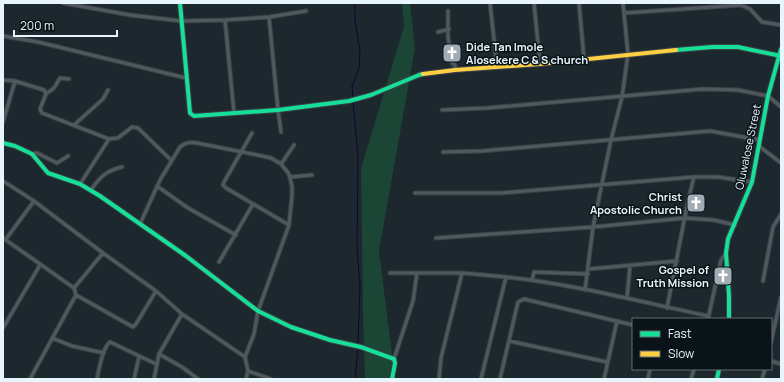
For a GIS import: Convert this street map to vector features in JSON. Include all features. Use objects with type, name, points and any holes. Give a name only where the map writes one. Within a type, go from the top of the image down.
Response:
[{"type":"street","points":[[63,3],[130,15],[181,21],[269,17],[306,11]]},
{"type":"street","points":[[180,3],[186,78],[191,115],[194,116],[278,110],[349,101],[371,95],[419,75],[455,70],[540,64],[628,54],[738,46],[780,55]]},
{"type":"street","points":[[490,3],[497,67]]},
{"type":"street","points":[[534,3],[540,64]]},
{"type":"street","points":[[579,3],[584,59]]},
{"type":"street","points":[[585,290],[589,269],[593,227],[611,140],[622,97],[628,54],[623,3]]},
{"type":"street","points":[[624,12],[742,5],[750,9],[762,22],[781,25]]},
{"type":"street","points":[[448,11],[448,37],[452,63],[455,66],[455,70]]},
{"type":"street","points":[[269,17],[281,132]]},
{"type":"street","points":[[225,20],[234,113]]},
{"type":"street","points":[[438,32],[449,29]]},
{"type":"street","points":[[3,36],[38,42],[186,78]]},
{"type":"street","name":"Oluwalose Street","points":[[729,318],[726,253],[728,240],[752,182],[768,96],[781,49]]},
{"type":"street","points":[[69,79],[60,78],[54,88],[46,94],[40,108],[42,114],[109,139],[118,138],[129,129],[135,127],[138,128],[172,160]]},
{"type":"street","points":[[3,80],[15,81],[41,89],[46,92],[46,94]]},
{"type":"street","points":[[3,122],[15,81]]},
{"type":"street","points":[[74,125],[103,99],[108,90]]},
{"type":"street","points":[[442,110],[487,108],[703,90],[738,90],[768,96],[781,107]]},
{"type":"street","points":[[443,152],[482,152],[710,131],[760,140]]},
{"type":"street","points":[[252,133],[223,185],[289,225]]},
{"type":"street","points":[[80,184],[109,139]]},
{"type":"street","points":[[140,224],[157,186],[172,160],[180,147],[189,142],[271,158],[281,164],[290,177],[292,196],[289,225],[258,311],[254,334],[245,357],[248,372],[246,379]]},
{"type":"street","points":[[3,143],[15,146],[32,154],[37,153],[57,163],[68,156]]},
{"type":"street","points":[[281,164],[294,145]]},
{"type":"street","points":[[758,146],[781,163]]},
{"type":"street","points":[[32,154],[34,159],[48,173],[80,184],[91,190],[186,256],[258,311],[291,327],[330,340],[360,347],[394,359]]},
{"type":"street","points":[[91,190],[105,174],[116,168],[122,167]]},
{"type":"street","points":[[290,177],[312,175]]},
{"type":"street","points":[[667,308],[694,177]]},
{"type":"street","points":[[415,194],[501,193],[694,177],[718,177],[752,182]]},
{"type":"street","points":[[3,181],[34,201],[156,291],[182,314],[245,357]]},
{"type":"street","points":[[157,186],[188,208],[215,224],[236,234]]},
{"type":"street","points":[[34,201],[4,239],[74,288],[76,295],[133,327],[156,291]]},
{"type":"street","points":[[219,262],[253,204]]},
{"type":"street","points":[[763,281],[773,227],[781,215]]},
{"type":"street","points":[[436,238],[593,227],[685,218],[714,220],[735,225]]},
{"type":"street","points":[[74,288],[104,253]]},
{"type":"street","points":[[390,273],[462,274],[532,280],[627,298],[708,318],[721,260],[726,253]]},
{"type":"street","points":[[589,269],[677,261]]},
{"type":"street","points":[[3,328],[40,265]]},
{"type":"street","points":[[627,298],[630,266]]},
{"type":"street","points":[[532,280],[534,272],[588,274]]},
{"type":"street","points":[[392,379],[395,363],[394,359],[413,301],[417,273]]},
{"type":"street","points":[[438,379],[441,358],[462,274]]},
{"type":"street","points":[[483,379],[506,277]]},
{"type":"street","points":[[30,379],[76,295]]},
{"type":"street","points":[[772,338],[781,297]]},
{"type":"street","points":[[500,379],[518,302],[524,299],[632,325]]},
{"type":"street","points":[[154,379],[159,354],[182,314]]},
{"type":"street","points":[[604,379],[617,321]]},
{"type":"street","points":[[52,338],[72,346],[104,353]]},
{"type":"street","points":[[509,341],[607,362]]},
{"type":"street","points":[[97,379],[107,344],[110,342],[156,364]]},
{"type":"street","points":[[159,354],[182,366],[198,379]]},
{"type":"street","points":[[134,379],[139,357]]},
{"type":"street","points":[[248,372],[271,379]]},
{"type":"green space","points":[[402,3],[410,3],[415,48],[379,251],[395,379],[365,379],[361,168],[404,27]]},
{"type":"waterway","points":[[353,99],[352,86],[359,69],[360,52],[355,20],[355,3]]},
{"type":"waterway","points":[[353,102],[358,157],[357,248],[360,286],[358,344]]},
{"type":"waterway","points":[[355,379],[358,347]]},
{"type":"traffic: fast","points":[[180,3],[190,113],[194,116],[278,110],[349,101],[371,95],[423,74]]},
{"type":"traffic: fast","points":[[676,50],[712,47],[738,47],[781,56]]},
{"type":"traffic: fast","points":[[729,318],[726,253],[728,239],[752,182],[768,96],[781,49]]},
{"type":"traffic: fast","points":[[3,143],[15,146],[32,154],[48,173],[80,184],[100,196],[186,256],[258,311],[291,327],[330,340],[361,347],[394,359],[395,363],[392,379]]},
{"type":"traffic: fast","points":[[717,379],[719,370]]},
{"type":"traffic: slow","points":[[423,74],[676,50]]},
{"type":"place","name":"Dide Tan Imole Alosekere C & S church","points":[[452,53]]},
{"type":"place","name":"Christ Apostolic Church","points":[[696,203]]},
{"type":"place","name":"Gospel of Truth Mission","points":[[723,276]]}]
